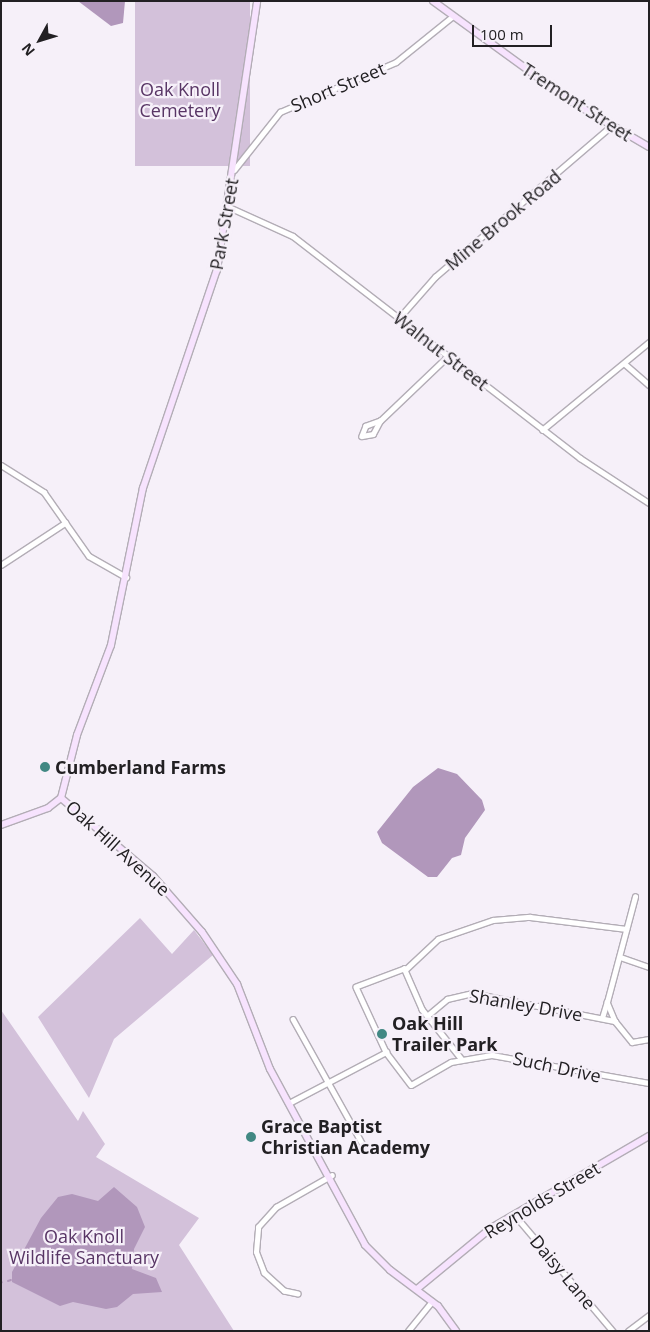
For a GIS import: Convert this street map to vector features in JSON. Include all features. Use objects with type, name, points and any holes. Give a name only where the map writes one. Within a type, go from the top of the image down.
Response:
[{"type":"main road","name":"Park Street","points":[[159,438],[202,322],[229,207],[257,1]]},
{"type":"main road","name":"Tremont Street","points":[[433,1],[610,126],[649,147]]},
{"type":"main road","name":"Oak Hill Avenue","points":[[159,438],[137,510],[126,577],[111,645],[78,735],[61,798],[153,876],[202,932],[237,984],[270,1069],[332,1176],[365,1245],[432,1301],[456,1331]]},
{"type":"main road","points":[[1,825],[48,808],[61,798]]},
{"type":"main road","name":"Reynolds Street","points":[[417,1289],[514,1213],[649,1136]]},
{"type":"street","name":"Short Street","points":[[234,170],[280,112],[396,62],[453,16]]},
{"type":"street","name":"Mine Brook Road","points":[[399,318],[435,277],[610,126]]},
{"type":"street","name":"Walnut Street","points":[[229,207],[293,236],[542,430],[649,503]]},
{"type":"street","points":[[542,430],[625,364],[649,342]]},
{"type":"street","points":[[380,421],[448,356]]},
{"type":"street","points":[[625,364],[649,385]]},
{"type":"street","points":[[1,465],[32,481],[89,556],[126,577]]},
{"type":"street","points":[[1,565],[65,523]]},
{"type":"street","points":[[602,1018],[635,897]]},
{"type":"street","points":[[289,1103],[386,1052],[356,987],[405,970],[433,943],[458,930],[513,918],[550,919],[626,929]]},
{"type":"street","points":[[620,957],[649,968]]},
{"type":"street","points":[[405,970],[427,1016],[461,1059]]},
{"type":"street","name":"Shanley Drive","points":[[427,1016],[447,999],[472,993],[615,1021]]},
{"type":"street","points":[[607,1002],[615,1021],[632,1042],[649,1039]]},
{"type":"street","points":[[293,1019],[330,1081],[363,1144]]},
{"type":"street","name":"Such Drive","points":[[386,1052],[411,1085],[461,1059],[506,1056],[631,1083],[649,1083]]},
{"type":"street","points":[[298,1294],[284,1291],[264,1273],[256,1252],[258,1227],[276,1207],[332,1176]]},
{"type":"street","name":"Daisy Lane","points":[[514,1213],[613,1331]]},
{"type":"street","points":[[408,1331],[432,1301]]},
{"type":"street","points":[[628,1331],[649,1315]]},
{"type":"green space","name":"Oak Knoll Cemetery","points":[[135,1],[250,1],[250,166],[135,166]]},
{"type":"green space","points":[[140,918],[172,954],[194,930],[213,955],[114,1039],[89,1098],[38,1017]]},
{"type":"green space","name":"Oak Knoll Wildlife Sanctuary","points":[[1,1010],[78,1121],[83,1111],[105,1144],[96,1157],[199,1218],[179,1245],[234,1331],[1,1331]]},
{"type":"shaded area","points":[[78,1],[125,1],[123,23],[111,26]]},
{"type":"shaded area","points":[[438,768],[457,774],[482,800],[485,810],[465,838],[461,855],[452,858],[437,877],[428,877],[382,843],[377,832],[413,787]]},
{"type":"shaded area","points":[[114,1187],[137,1207],[145,1227],[134,1249],[132,1269],[156,1278],[162,1292],[133,1294],[117,1307],[106,1309],[73,1302],[60,1306],[12,1282],[12,1272],[41,1218],[58,1197],[72,1194],[98,1201]]},
{"type":"place","name":"Cumberland Farms","points":[[45,767]]},
{"type":"place","name":"Oak Hill Trailer Park","points":[[382,1034]]},
{"type":"place","name":"Grace Baptist Christian Academy","points":[[251,1137]]}]
